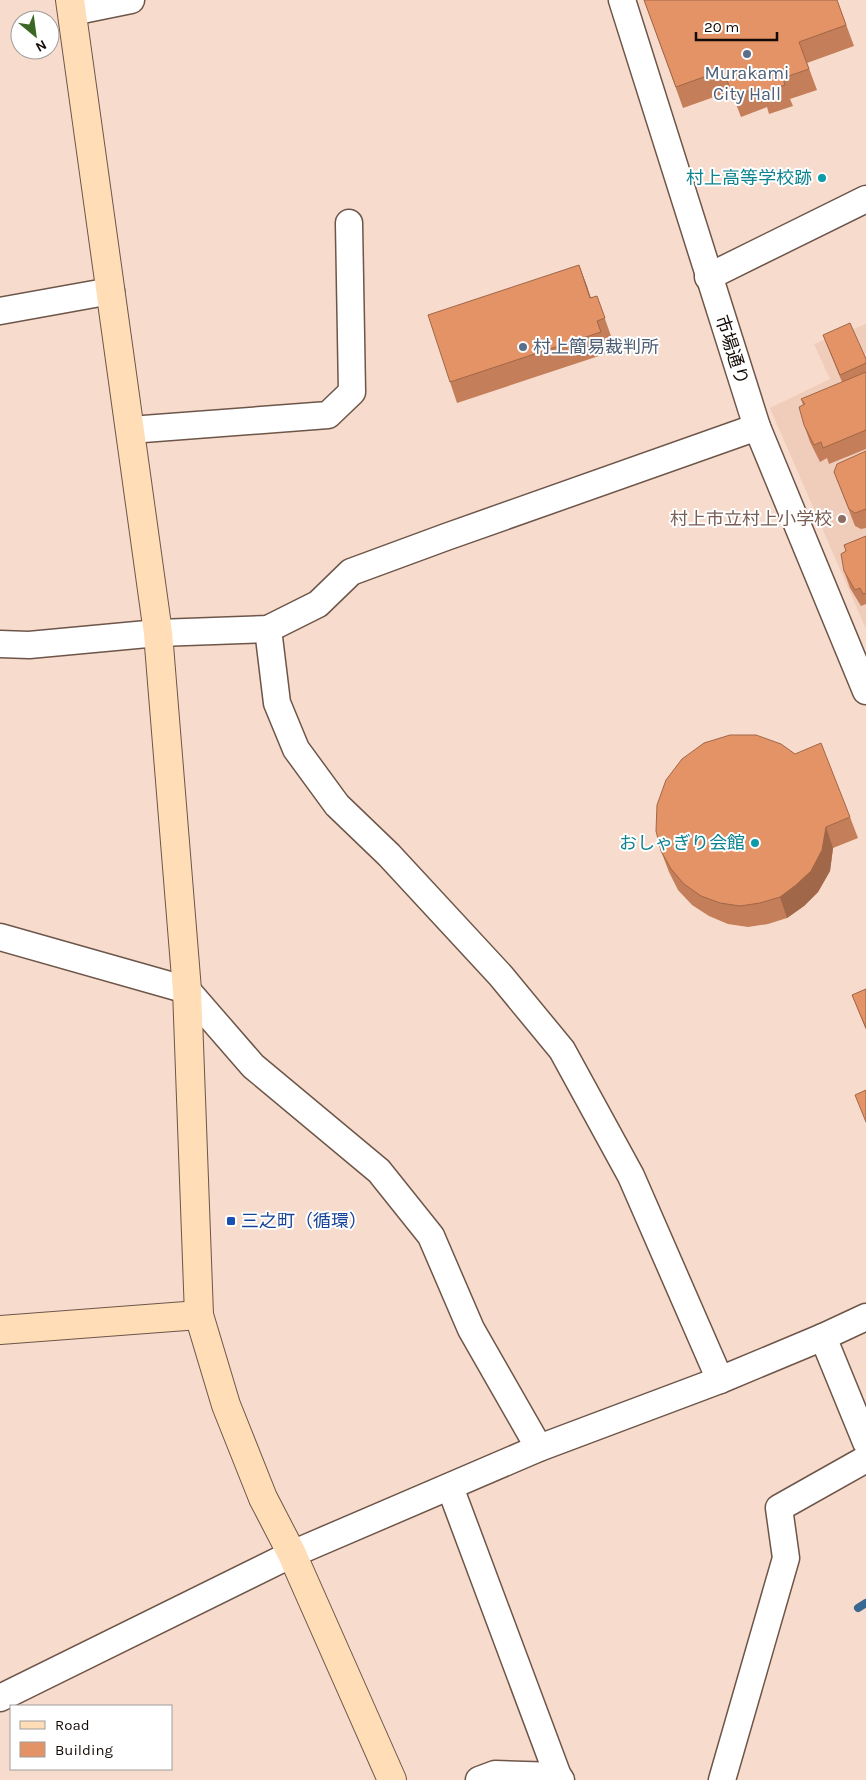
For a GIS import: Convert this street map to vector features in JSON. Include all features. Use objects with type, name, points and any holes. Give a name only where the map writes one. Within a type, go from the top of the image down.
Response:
[{"type":"street","points":[[131,0],[71,6],[158,633],[187,990],[199,1315],[226,1405],[263,1498],[292,1554],[392,1780]]},
{"type":"street","name":"市場通り","points":[[622,0],[708,277],[757,427],[866,691]]},
{"type":"street","points":[[708,277],[866,199]]},
{"type":"street","points":[[130,430],[328,415],[352,392],[349,223]]},
{"type":"street","points":[[0,311],[111,291]]},
{"type":"street","points":[[0,644],[29,645],[158,633],[268,629],[318,604],[351,572],[757,427]]},
{"type":"street","points":[[268,629],[277,702],[296,749],[337,805],[389,855],[501,976],[562,1050],[631,1176],[720,1380]]},
{"type":"street","points":[[0,937],[187,990],[253,1066],[379,1171],[431,1236],[471,1329],[539,1448]]},
{"type":"street","points":[[0,1330],[199,1315]]},
{"type":"street","points":[[0,1698],[292,1554],[450,1488],[539,1448],[720,1380],[823,1337],[866,1316]]},
{"type":"street","points":[[823,1337],[866,1442]]},
{"type":"street","points":[[722,1780],[786,1558],[779,1508],[866,1459]]},
{"type":"street","points":[[450,1488],[559,1778],[495,1774],[480,1780]]},
{"type":"shaded area","name":"村上市立村上小学校","points":[[866,324],[866,629],[770,408],[830,379],[814,344]]},
{"type":"building","name":"Murakami City Hall","points":[[644,0],[837,0],[846,25],[799,42],[809,69],[783,78],[785,85],[762,93],[759,87],[733,96],[723,70],[676,87]]},
{"type":"building","name":"村上簡易裁判所","points":[[579,265],[590,298],[597,296],[605,318],[597,321],[601,332],[450,382],[428,315]]},
{"type":"building","points":[[850,323],[866,363],[840,375],[823,335]]},
{"type":"building","points":[[866,372],[866,430],[823,448],[821,442],[814,445],[804,425],[799,407],[805,404],[801,399]]},
{"type":"building","points":[[866,451],[866,509],[855,513],[849,509],[834,472],[837,464]]},
{"type":"building","points":[[866,536],[866,593],[863,594],[860,588],[855,590],[844,571],[841,554],[846,551],[844,545]]},
{"type":"building","name":"おしゃぎり会館","points":[[730,735],[756,735],[781,744],[795,754],[821,743],[850,817],[826,827],[822,850],[811,871],[796,885],[780,897],[740,906],[720,903],[701,896],[684,884],[671,869],[661,851],[656,831],[657,805],[666,780],[682,759],[704,743]]},
{"type":"building","points":[[866,989],[866,1028],[852,995]]},
{"type":"building","points":[[866,1090],[866,1122],[855,1095]]},
{"type":"waterway","points":[[858,1608],[866,1603]]},
{"type":"place","name":"Murakami City Hall","points":[[747,54]]},
{"type":"place","name":"村上高等学校跡","points":[[822,178]]},
{"type":"place","name":"村上簡易裁判所","points":[[523,347]]},
{"type":"place","name":"村上市立村上小学校","points":[[842,519]]},
{"type":"place","name":"おしゃぎり会館","points":[[755,843]]},
{"type":"place","name":"三之町（循環）","points":[[231,1221]]}]
